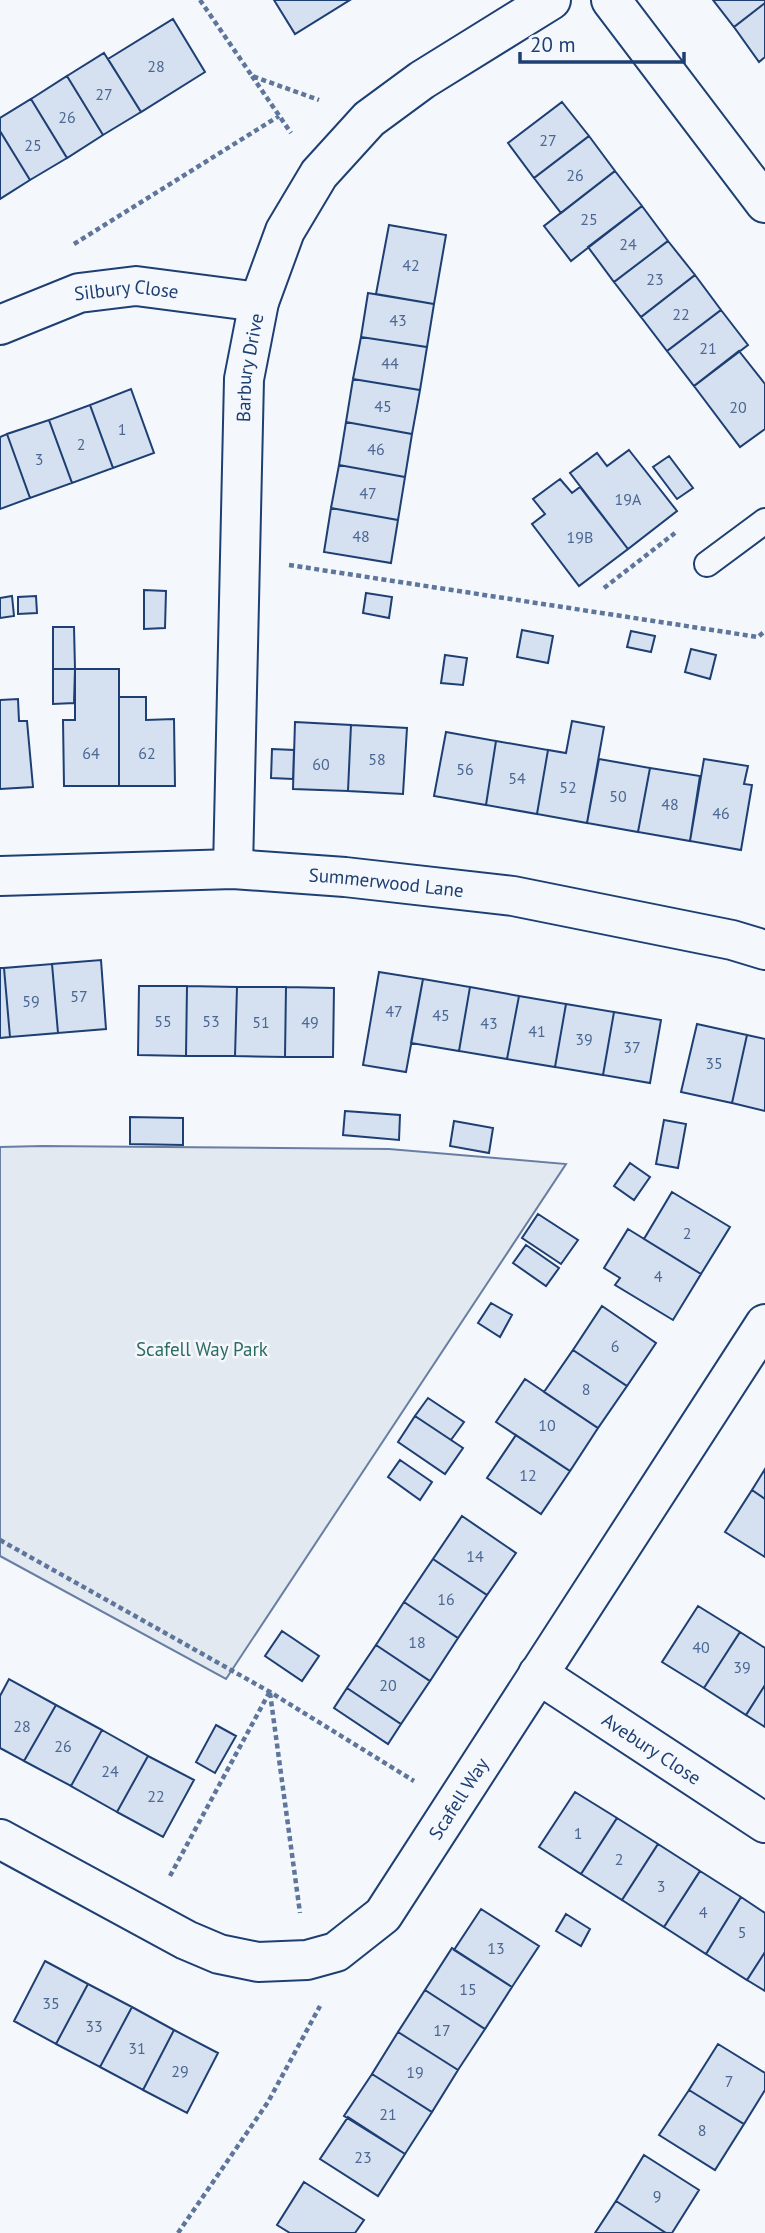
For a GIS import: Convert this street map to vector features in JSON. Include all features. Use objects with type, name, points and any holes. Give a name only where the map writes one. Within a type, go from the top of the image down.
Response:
[{"type":"street","points":[[611,0],[765,203]]},
{"type":"street","name":"Barbury Drive","points":[[233,869],[244,379],[259,302],[285,230],[319,174],[369,119],[536,4]]},
{"type":"street","name":"Silbury Close","points":[[0,325],[79,293],[136,286],[259,302]]},
{"type":"street","name":"Summerwood Lane","points":[[0,876],[233,869],[345,877],[513,896],[732,940],[765,950]]},
{"type":"street","name":"Scafell Way","points":[[321,1956],[383,1915],[765,1324]]},
{"type":"street","name":"Avebury Close","points":[[538,1674],[765,1823]]},
{"type":"street","points":[[0,1839],[147,1919],[219,1954],[258,1962],[321,1956]]},
{"type":"lane","points":[[707,564],[765,521]]},
{"type":"path","points":[[200,0],[319,174]]},
{"type":"path","points":[[252,76],[369,119]]},
{"type":"path","points":[[79,293],[74,242],[279,116]]},
{"type":"path","points":[[604,588],[683,527],[707,564]]},
{"type":"path","points":[[240,557],[758,637],[765,631]]},
{"type":"path","points":[[0,1540],[270,1692],[453,1805]]},
{"type":"path","points":[[147,1919],[270,1692]]},
{"type":"path","points":[[178,2233],[268,2102],[335,1978],[321,1956],[270,1692]]},
{"type":"green space","name":"Scafell Way Park","points":[[0,1147],[389,1149],[566,1164],[226,1679],[0,1556]]},
{"type":"building","points":[[274,0],[350,0],[295,34]]},
{"type":"building","points":[[713,0],[765,0],[765,3],[734,27]]},
{"type":"building","points":[[765,3],[765,57],[759,62],[734,27]]},
{"type":"building","points":[[173,19],[205,72],[141,112],[108,59]]},
{"type":"building","points":[[104,53],[141,112],[103,135],[67,76]]},
{"type":"building","points":[[67,76],[103,135],[67,158],[31,99]]},
{"type":"building","points":[[31,99],[67,158],[30,180],[0,131],[0,118]]},
{"type":"building","points":[[562,102],[589,136],[534,178],[508,143]]},
{"type":"building","points":[[0,131],[30,180],[0,199]]},
{"type":"building","points":[[589,136],[615,171],[561,213],[534,178]]},
{"type":"building","points":[[615,171],[642,206],[571,261],[544,226]]},
{"type":"building","points":[[642,206],[668,241],[614,282],[588,247]]},
{"type":"building","points":[[389,225],[446,235],[434,304],[376,294]]},
{"type":"building","points":[[668,241],[695,275],[641,317],[614,282]]},
{"type":"building","points":[[695,275],[721,310],[667,351],[641,317]]},
{"type":"building","points":[[368,293],[434,304],[427,347],[361,337]]},
{"type":"building","points":[[721,310],[748,345],[694,386],[667,351]]},
{"type":"building","points":[[361,337],[427,347],[420,390],[353,379]]},
{"type":"building","points":[[739,351],[765,384],[765,429],[740,447],[694,386]]},
{"type":"building","points":[[353,379],[420,390],[412,434],[346,422]]},
{"type":"building","points":[[131,389],[154,453],[113,468],[90,405]]},
{"type":"building","points":[[90,405],[113,468],[72,483],[49,420]]},
{"type":"building","points":[[49,420],[72,483],[30,498],[7,434]]},
{"type":"building","points":[[346,422],[412,434],[405,477],[339,465]]},
{"type":"building","points":[[7,434],[30,498],[0,509],[0,437]]},
{"type":"building","points":[[629,450],[677,511],[628,549],[570,473],[597,453],[607,466]]},
{"type":"building","points":[[669,456],[693,488],[677,499],[653,467]]},
{"type":"building","points":[[339,465],[405,477],[398,520],[331,508]]},
{"type":"building","points":[[560,479],[572,493],[580,487],[628,549],[579,586],[532,524],[545,514],[533,499]]},
{"type":"building","points":[[331,508],[398,520],[391,563],[324,552]]},
{"type":"building","points":[[144,590],[166,591],[165,628],[144,629]]},
{"type":"building","points":[[366,593],[392,597],[389,618],[363,613]]},
{"type":"building","points":[[12,596],[14,616],[0,618],[0,598]]},
{"type":"building","points":[[36,596],[37,613],[18,614],[18,597]]},
{"type":"building","points":[[53,627],[74,627],[75,669],[53,669]]},
{"type":"building","points":[[522,630],[553,636],[548,663],[517,657]]},
{"type":"building","points":[[631,631],[655,636],[651,652],[627,647]]},
{"type":"building","points":[[691,649],[716,655],[710,679],[685,672]]},
{"type":"building","points":[[445,655],[467,658],[463,685],[441,683]]},
{"type":"building","points":[[53,669],[75,669],[74,703],[53,704]]},
{"type":"building","points":[[75,669],[119,669],[119,786],[64,786],[63,720],[75,720]]},
{"type":"building","points":[[119,697],[146,697],[146,720],[174,719],[175,786],[119,786]]},
{"type":"building","points":[[18,699],[19,721],[27,721],[33,787],[0,789],[0,700]]},
{"type":"building","points":[[572,721],[604,727],[587,823],[537,814],[548,750],[566,753]]},
{"type":"building","points":[[295,722],[351,725],[348,791],[293,789]]},
{"type":"building","points":[[351,725],[407,728],[403,794],[348,791]]},
{"type":"building","points":[[446,732],[496,741],[486,805],[434,796]]},
{"type":"building","points":[[496,741],[548,750],[537,814],[486,805]]},
{"type":"building","points":[[272,749],[294,750],[293,779],[271,778]]},
{"type":"building","points":[[599,759],[650,768],[638,832],[587,823]]},
{"type":"building","points":[[704,759],[748,766],[744,784],[752,785],[741,850],[690,841]]},
{"type":"building","points":[[650,768],[700,776],[690,841],[638,832]]},
{"type":"building","points":[[101,960],[106,1029],[58,1033],[52,964]]},
{"type":"building","points":[[52,964],[58,1033],[10,1037],[4,968]]},
{"type":"building","points":[[0,968],[4,968],[10,1037],[0,1038]]},
{"type":"building","points":[[379,972],[423,979],[406,1072],[363,1065]]},
{"type":"building","points":[[423,979],[470,987],[459,1051],[411,1043]]},
{"type":"building","points":[[139,986],[187,986],[186,1056],[138,1055]]},
{"type":"building","points":[[187,986],[237,987],[235,1056],[186,1056]]},
{"type":"building","points":[[237,987],[286,987],[285,1057],[235,1056]]},
{"type":"building","points":[[286,987],[334,988],[333,1057],[285,1057]]},
{"type":"building","points":[[470,987],[519,996],[507,1059],[459,1051]]},
{"type":"building","points":[[519,996],[566,1004],[555,1067],[507,1059]]},
{"type":"building","points":[[566,1004],[614,1012],[603,1075],[555,1067]]},
{"type":"building","points":[[614,1012],[661,1020],[650,1083],[603,1075]]},
{"type":"building","points":[[697,1024],[747,1035],[732,1103],[681,1092]]},
{"type":"building","points":[[747,1035],[765,1039],[765,1111],[732,1103]]},
{"type":"building","points":[[345,1111],[400,1115],[399,1140],[343,1135]]},
{"type":"building","points":[[130,1117],[183,1118],[183,1145],[130,1144]]},
{"type":"building","points":[[664,1120],[686,1124],[678,1168],[656,1164]]},
{"type":"building","points":[[454,1121],[493,1128],[489,1153],[450,1146]]},
{"type":"building","points":[[630,1163],[650,1177],[634,1200],[614,1186]]},
{"type":"building","points":[[672,1192],[730,1227],[701,1274],[644,1239]]},
{"type":"building","points":[[538,1214],[578,1240],[561,1264],[522,1238]]},
{"type":"building","points":[[628,1229],[701,1274],[673,1320],[615,1285],[620,1278],[604,1268]]},
{"type":"building","points":[[526,1245],[559,1268],[546,1286],[513,1263]]},
{"type":"building","points":[[491,1303],[512,1315],[500,1337],[478,1323]]},
{"type":"building","points":[[602,1306],[656,1343],[627,1386],[573,1350]]},
{"type":"building","points":[[573,1350],[627,1386],[598,1428],[544,1392]]},
{"type":"building","points":[[525,1379],[598,1428],[570,1471],[496,1422]]},
{"type":"building","points":[[428,1398],[464,1422],[451,1440],[415,1416]]},
{"type":"building","points":[[415,1416],[463,1448],[445,1474],[398,1442]]},
{"type":"building","points":[[516,1435],[570,1471],[541,1514],[487,1478]]},
{"type":"building","points":[[400,1460],[432,1482],[420,1500],[388,1477]]},
{"type":"building","points":[[765,1469],[765,1499],[752,1490]]},
{"type":"building","points":[[752,1490],[765,1499],[765,1557],[725,1532]]},
{"type":"building","points":[[462,1516],[516,1553],[487,1595],[433,1559]]},
{"type":"building","points":[[433,1559],[487,1595],[458,1638],[404,1602]]},
{"type":"building","points":[[404,1602],[458,1638],[430,1681],[376,1645]]},
{"type":"building","points":[[698,1606],[740,1632],[704,1688],[662,1662]]},
{"type":"building","points":[[282,1631],[319,1656],[302,1681],[265,1656]]},
{"type":"building","points":[[740,1632],[765,1648],[765,1685],[746,1715],[704,1688]]},
{"type":"building","points":[[376,1645],[430,1681],[401,1724],[347,1688]]},
{"type":"building","points":[[9,1679],[56,1705],[24,1761],[0,1748],[0,1696]]},
{"type":"building","points":[[765,1685],[765,1727],[746,1715]]},
{"type":"building","points":[[347,1688],[401,1724],[388,1744],[334,1708]]},
{"type":"building","points":[[56,1705],[102,1730],[71,1786],[24,1761]]},
{"type":"building","points":[[216,1725],[236,1736],[215,1773],[196,1762]]},
{"type":"building","points":[[102,1730],[148,1756],[117,1812],[71,1786]]},
{"type":"building","points":[[148,1756],[194,1780],[163,1837],[117,1812]]},
{"type":"building","points":[[575,1792],[617,1818],[581,1874],[539,1847]]},
{"type":"building","points":[[617,1818],[658,1844],[622,1900],[581,1874]]},
{"type":"building","points":[[658,1844],[700,1871],[664,1927],[622,1900]]},
{"type":"building","points":[[700,1871],[741,1897],[706,1954],[664,1927]]},
{"type":"building","points":[[741,1897],[765,1913],[765,1952],[747,1980],[706,1954]]},
{"type":"building","points":[[481,1909],[539,1946],[512,1987],[454,1950]]},
{"type":"building","points":[[566,1914],[590,1929],[581,1946],[556,1931]]},
{"type":"building","points":[[452,1948],[512,1987],[485,2029],[425,1990]]},
{"type":"building","points":[[765,1952],[765,1991],[747,1980]]},
{"type":"building","points":[[45,1961],[88,1984],[56,2044],[14,2021]]},
{"type":"building","points":[[88,1984],[132,2007],[100,2067],[56,2044]]},
{"type":"building","points":[[425,1990],[485,2029],[458,2070],[398,2032]]},
{"type":"building","points":[[132,2007],[174,2030],[143,2090],[100,2067]]},
{"type":"building","points":[[174,2030],[218,2053],[187,2113],[143,2090]]},
{"type":"building","points":[[398,2032],[458,2070],[432,2112],[372,2074]]},
{"type":"building","points":[[718,2044],[765,2073],[765,2090],[744,2124],[689,2090]]},
{"type":"building","points":[[372,2074],[432,2112],[405,2154],[344,2116]]},
{"type":"building","points":[[689,2090],[744,2124],[715,2170],[659,2135]]},
{"type":"building","points":[[348,2117],[405,2154],[378,2196],[320,2159]]},
{"type":"building","points":[[644,2155],[699,2190],[672,2233],[666,2233],[616,2201]]},
{"type":"building","points":[[304,2182],[364,2220],[355,2233],[290,2233],[277,2225]]},
{"type":"building","points":[[616,2201],[666,2233],[595,2233]]}]
